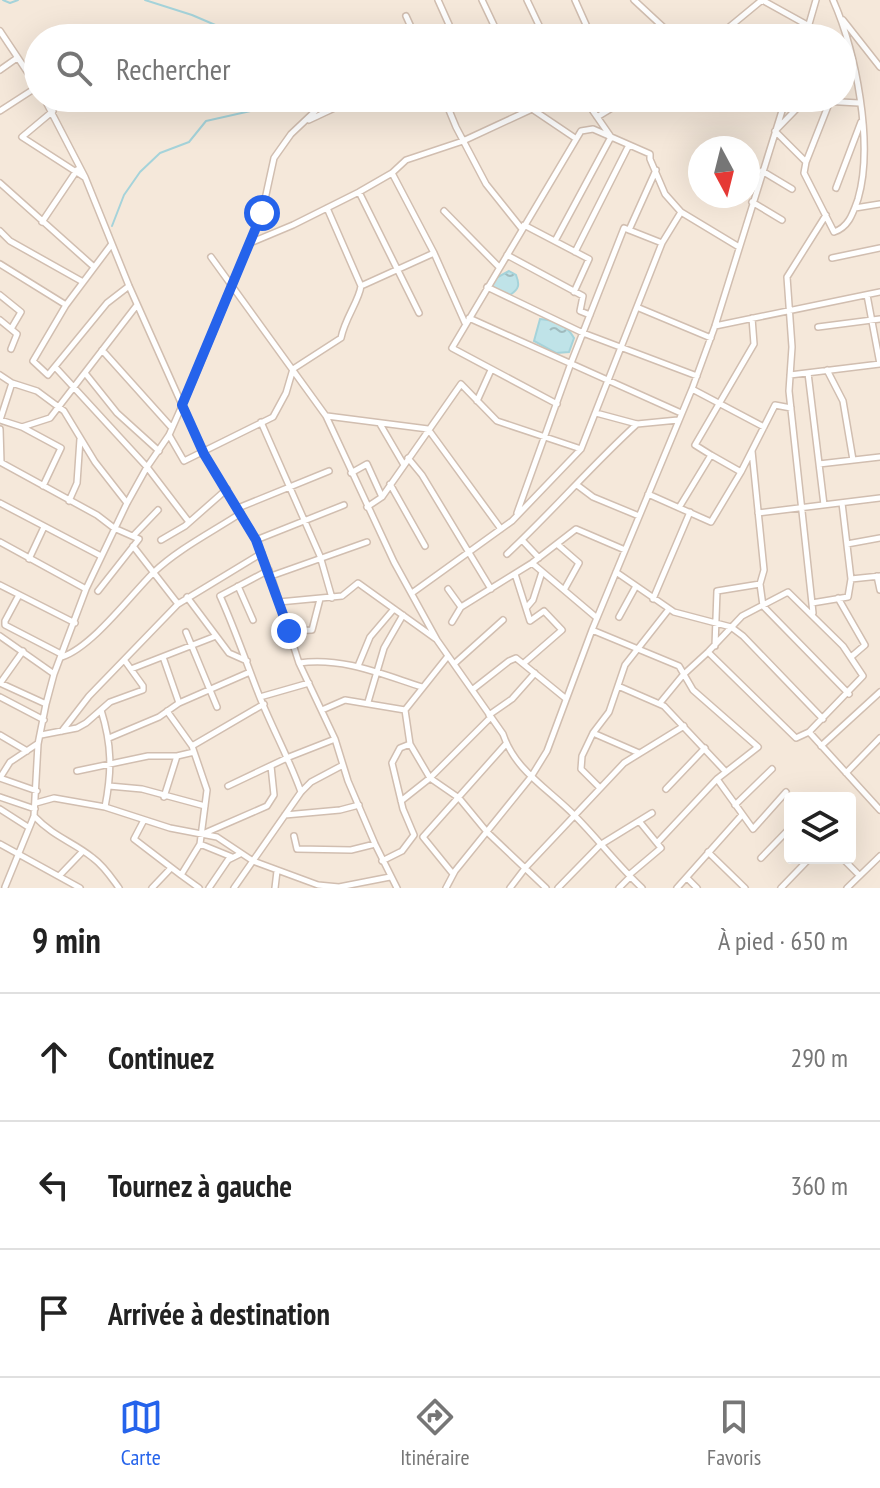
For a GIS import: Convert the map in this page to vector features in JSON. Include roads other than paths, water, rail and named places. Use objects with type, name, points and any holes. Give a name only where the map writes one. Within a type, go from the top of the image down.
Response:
[{"type":"street","points":[[438,0],[449,24]]},
{"type":"street","points":[[482,0],[493,24]]},
{"type":"street","points":[[527,0],[538,24]]},
{"type":"street","points":[[575,0],[586,24]]},
{"type":"street","points":[[634,0],[660,24]]},
{"type":"street","points":[[733,24],[762,0],[805,24]]},
{"type":"street","points":[[810,24],[816,0]]},
{"type":"street","points":[[833,0],[842,24]]},
{"type":"street","points":[[406,16],[410,24]]},
{"type":"street","points":[[840,16],[846,24]]},
{"type":"street","points":[[1,34],[24,68]]},
{"type":"street","points":[[856,36],[880,67]]},
{"type":"street","points":[[0,70],[17,58]]},
{"type":"street","points":[[826,112],[804,173],[834,232],[843,229],[855,208],[863,176],[862,118],[856,86]]},
{"type":"street","points":[[0,111],[24,96]]},
{"type":"street","points":[[52,112],[22,137],[85,177],[111,245],[204,454],[262,553],[299,663],[335,739],[382,861],[397,888]]},
{"type":"street","points":[[53,112],[77,170]]},
{"type":"street","points":[[0,883],[5,888],[34,816],[38,744],[46,704],[86,589],[127,503],[169,435],[262,213],[274,158],[314,112]]},
{"type":"street","points":[[304,122],[326,112]]},
{"type":"street","points":[[450,112],[486,184],[523,227],[589,259],[574,292]]},
{"type":"street","points":[[249,243],[359,192],[415,156],[463,141],[526,112]]},
{"type":"street","points":[[536,112],[575,138]]},
{"type":"street","points":[[594,112],[611,137]]},
{"type":"street","points":[[597,117],[605,112]]},
{"type":"street","points":[[760,177],[781,112]]},
{"type":"street","points":[[775,131],[793,112]]},
{"type":"street","points":[[836,188],[862,118]]},
{"type":"street","points":[[557,404],[452,348],[581,131],[593,129],[650,154],[665,194],[681,212],[739,247]]},
{"type":"street","points":[[775,131],[806,162]]},
{"type":"street","points":[[555,241],[611,137]]},
{"type":"street","points":[[575,252],[629,145]]},
{"type":"street","points":[[42,222],[77,170]]},
{"type":"street","points":[[629,230],[656,170]]},
{"type":"street","points":[[762,171],[792,189]]},
{"type":"street","points":[[392,173],[467,321],[571,363],[681,413]]},
{"type":"street","points":[[1,188],[94,267]]},
{"type":"street","points":[[359,192],[419,313]]},
{"type":"street","points":[[855,208],[880,204]]},
{"type":"street","points":[[760,207],[782,220]]},
{"type":"street","points":[[169,435],[184,461],[204,454],[273,417],[286,393],[293,369],[341,338],[347,315],[361,286],[327,208]]},
{"type":"street","points":[[446,888],[453,874],[531,777],[547,751],[592,630],[697,376],[750,208]]},
{"type":"street","points":[[444,211],[499,267]]},
{"type":"street","points":[[412,593],[516,518],[581,449],[662,243],[681,212]]},
{"type":"street","points":[[813,614],[791,408],[789,375],[792,347],[787,277],[826,215]]},
{"type":"street","points":[[516,518],[571,363],[624,228],[662,243]]},
{"type":"street","points":[[0,231],[10,241],[83,282]]},
{"type":"street","points":[[111,245],[66,305],[33,361],[48,375],[107,303],[129,286]]},
{"type":"street","points":[[832,258],[880,248]]},
{"type":"street","points":[[361,286],[434,253]]},
{"type":"street","points":[[507,255],[583,296],[580,311],[590,315]]},
{"type":"street","points":[[211,257],[326,416],[367,507],[437,640],[503,734],[505,745],[531,777],[575,816],[642,888]]},
{"type":"street","points":[[0,264],[66,305]]},
{"type":"street","points":[[487,287],[583,333],[697,376]]},
{"type":"street","points":[[715,326],[880,292]]},
{"type":"street","points":[[0,295],[21,312],[11,329]]},
{"type":"street","points":[[789,375],[880,364],[876,320],[867,295]]},
{"type":"street","points":[[22,427],[50,418],[137,305]]},
{"type":"street","points":[[639,308],[711,338]]},
{"type":"street","points":[[741,472],[695,445],[754,344],[752,318]]},
{"type":"street","points":[[0,320],[17,334],[11,349]]},
{"type":"street","points":[[818,327],[876,320]]},
{"type":"street","points":[[102,350],[172,428]]},
{"type":"street","points":[[56,368],[147,467],[189,522]]},
{"type":"street","points":[[477,401],[492,369]]},
{"type":"street","points":[[827,370],[843,401],[853,460]]},
{"type":"street","points":[[85,373],[117,413],[159,451]]},
{"type":"street","points":[[808,373],[824,505]]},
{"type":"street","points":[[0,375],[12,383],[37,391],[64,411],[80,439],[127,503]]},
{"type":"street","points":[[12,383],[0,420],[22,427],[61,448],[43,486]]},
{"type":"street","points":[[367,507],[382,497],[461,384],[497,421],[581,449]]},
{"type":"street","points":[[692,389],[764,427]]},
{"type":"street","points":[[648,494],[711,522],[775,405],[791,408]]},
{"type":"street","points":[[596,413],[637,424],[678,420]]},
{"type":"street","points":[[326,416],[428,429],[501,529]]},
{"type":"street","points":[[261,422],[320,556],[332,598]]},
{"type":"street","points":[[380,423],[404,465]]},
{"type":"street","points":[[507,554],[637,424]]},
{"type":"street","points":[[0,429],[0,463],[139,539],[98,591]]},
{"type":"street","points":[[69,501],[77,483],[80,439]]},
{"type":"street","points":[[752,451],[764,570],[760,584],[763,606],[849,694]]},
{"type":"street","points":[[680,506],[711,455]]},
{"type":"street","points":[[819,464],[880,457]]},
{"type":"street","points":[[408,458],[422,475],[491,589]]},
{"type":"street","points":[[351,473],[367,464],[382,497]]},
{"type":"street","points":[[19,595],[5,625],[62,656],[77,651],[126,605],[153,573],[175,555],[239,510],[329,471]]},
{"type":"street","points":[[390,484],[425,546]]},
{"type":"street","points":[[577,485],[593,497],[639,516]]},
{"type":"street","points":[[161,540],[189,522],[227,489]]},
{"type":"street","points":[[758,513],[880,498]]},
{"type":"street","points":[[0,503],[101,556]]},
{"type":"street","points":[[812,603],[848,597],[851,579],[842,503]]},
{"type":"street","points":[[256,540],[344,505]]},
{"type":"street","points":[[133,536],[158,510]]},
{"type":"street","points":[[653,599],[690,512]]},
{"type":"street","points":[[29,559],[44,527]]},
{"type":"street","points":[[452,622],[461,607],[532,563],[576,529],[625,550]]},
{"type":"street","points":[[847,544],[880,538]]},
{"type":"street","points":[[522,540],[539,558]]},
{"type":"street","points":[[0,542],[86,589]]},
{"type":"street","points":[[301,792],[220,596],[270,573],[367,542]]},
{"type":"street","points":[[557,544],[579,563],[564,590]]},
{"type":"street","points":[[133,546],[178,604]]},
{"type":"street","points":[[62,731],[89,696],[178,604],[262,553]]},
{"type":"street","points":[[532,563],[597,618]]},
{"type":"street","points":[[526,608],[533,600],[542,572]]},
{"type":"street","points":[[616,572],[669,609],[731,627],[823,719]]},
{"type":"street","points":[[515,574],[530,621],[544,611],[562,630],[524,663]]},
{"type":"street","points":[[851,579],[878,576],[880,590]]},
{"type":"street","points":[[279,602],[342,596],[358,583],[437,640]]},
{"type":"street","points":[[715,646],[717,591],[760,584]]},
{"type":"street","points":[[0,585],[75,623]]},
{"type":"street","points":[[238,586],[253,620]]},
{"type":"street","points":[[619,617],[636,586]]},
{"type":"street","points":[[448,589],[461,607]]},
{"type":"street","points":[[660,703],[683,675],[742,616],[788,592],[813,614],[851,657],[863,676],[849,694],[809,732],[796,738],[708,652]]},
{"type":"street","points":[[187,597],[229,653],[247,661]]},
{"type":"street","points":[[838,598],[865,645],[851,657]]},
{"type":"street","points":[[289,631],[312,630],[320,599]]},
{"type":"street","points":[[600,788],[580,764],[593,733],[609,712],[625,665],[669,609]]},
{"type":"street","points":[[358,666],[370,637],[393,610]]},
{"type":"street","points":[[368,702],[384,648],[403,615]]},
{"type":"street","points":[[454,664],[503,620]]},
{"type":"street","points":[[592,630],[674,662],[693,690],[758,747],[717,779],[657,843]]},
{"type":"street","points":[[186,632],[217,707]]},
{"type":"street","points":[[0,636],[54,674]]},
{"type":"street","points":[[131,669],[216,636]]},
{"type":"street","points":[[23,651],[0,682],[46,704]]},
{"type":"street","points":[[449,656],[405,710],[410,744],[430,778],[459,798],[487,832],[546,888]]},
{"type":"street","points":[[163,657],[179,703]]},
{"type":"street","points":[[472,690],[513,658],[524,663],[565,698]]},
{"type":"street","points":[[299,663],[329,660],[423,687]]},
{"type":"street","points":[[41,735],[86,723],[110,702],[143,690],[125,661]]},
{"type":"street","points":[[109,738],[250,672]]},
{"type":"street","points":[[401,801],[430,778],[535,673]]},
{"type":"street","points":[[260,697],[309,683]]},
{"type":"street","points":[[618,686],[660,703],[726,772]]},
{"type":"street","points":[[821,746],[880,692]]},
{"type":"street","points":[[0,697],[44,720]]},
{"type":"street","points":[[322,710],[345,700],[405,710]]},
{"type":"street","points":[[77,771],[148,756],[177,756],[264,704]]},
{"type":"street","points":[[101,710],[112,763],[105,807]]},
{"type":"street","points":[[167,711],[193,749],[207,790],[200,844],[181,875]]},
{"type":"street","points":[[510,888],[624,763],[684,726]]},
{"type":"street","points":[[809,732],[880,810]]},
{"type":"street","points":[[593,733],[639,753]]},
{"type":"street","points":[[0,735],[28,752]]},
{"type":"street","points":[[846,773],[880,738]]},
{"type":"street","points":[[228,786],[335,739]]},
{"type":"street","points":[[37,791],[0,778],[10,762],[38,744]]},
{"type":"street","points":[[382,861],[402,851],[413,838],[392,763],[400,748],[410,744]]},
{"type":"street","points":[[453,874],[423,837],[505,745]]},
{"type":"street","points":[[666,789],[705,748]]},
{"type":"street","points":[[164,797],[177,756]]},
{"type":"street","points":[[234,888],[301,792],[311,782],[343,765]]},
{"type":"street","points":[[202,833],[267,806],[274,795],[271,766]]},
{"type":"street","points":[[735,805],[772,769]]},
{"type":"street","points":[[717,779],[753,829],[784,794]]},
{"type":"street","points":[[109,786],[142,789],[205,806]]},
{"type":"street","points":[[0,797],[36,806],[54,798],[105,807],[170,828],[217,837],[253,861],[329,886],[390,877]]},
{"type":"street","points":[[285,815],[340,810],[359,805]]},
{"type":"street","points":[[0,809],[28,827]]},
{"type":"street","points":[[558,888],[600,845],[652,813]]},
{"type":"street","points":[[677,888],[742,815]]},
{"type":"street","points":[[34,816],[50,833],[83,851],[108,872],[119,888]]},
{"type":"street","points":[[144,820],[134,839],[199,888]]},
{"type":"street","points":[[619,888],[661,848],[639,821]]},
{"type":"street","points":[[761,858],[784,834]]},
{"type":"street","points":[[294,836],[297,849],[351,850],[375,844]]},
{"type":"street","points":[[0,844],[60,875],[71,886],[80,888]]},
{"type":"street","points":[[200,844],[233,858]]},
{"type":"street","points":[[60,875],[83,851]]},
{"type":"street","points":[[708,852],[745,888]]},
{"type":"street","points":[[209,888],[228,860],[240,854]]},
{"type":"street","points":[[847,888],[880,856]]},
{"type":"street","points":[[874,862],[880,869]]},
{"type":"street","points":[[781,888],[804,864]]},
{"type":"street","points":[[848,864],[859,875]]},
{"type":"street","points":[[152,888],[171,868]]},
{"type":"street","points":[[275,888],[277,871]]},
{"type":"street","points":[[687,878],[697,888]]},
{"type":"water","points":[[509,271],[516,275],[518,284],[510,295],[492,284]]},
{"type":"water","points":[[540,319],[556,322],[568,330],[574,338],[569,352],[556,353],[534,341]]},
{"type":"waterway","points":[[3,0],[10,3],[18,0]]},
{"type":"waterway","points":[[145,0],[213,24]]},
{"type":"waterway","points":[[112,226],[124,195],[140,172],[160,153],[189,142],[206,121],[246,112]]}]
